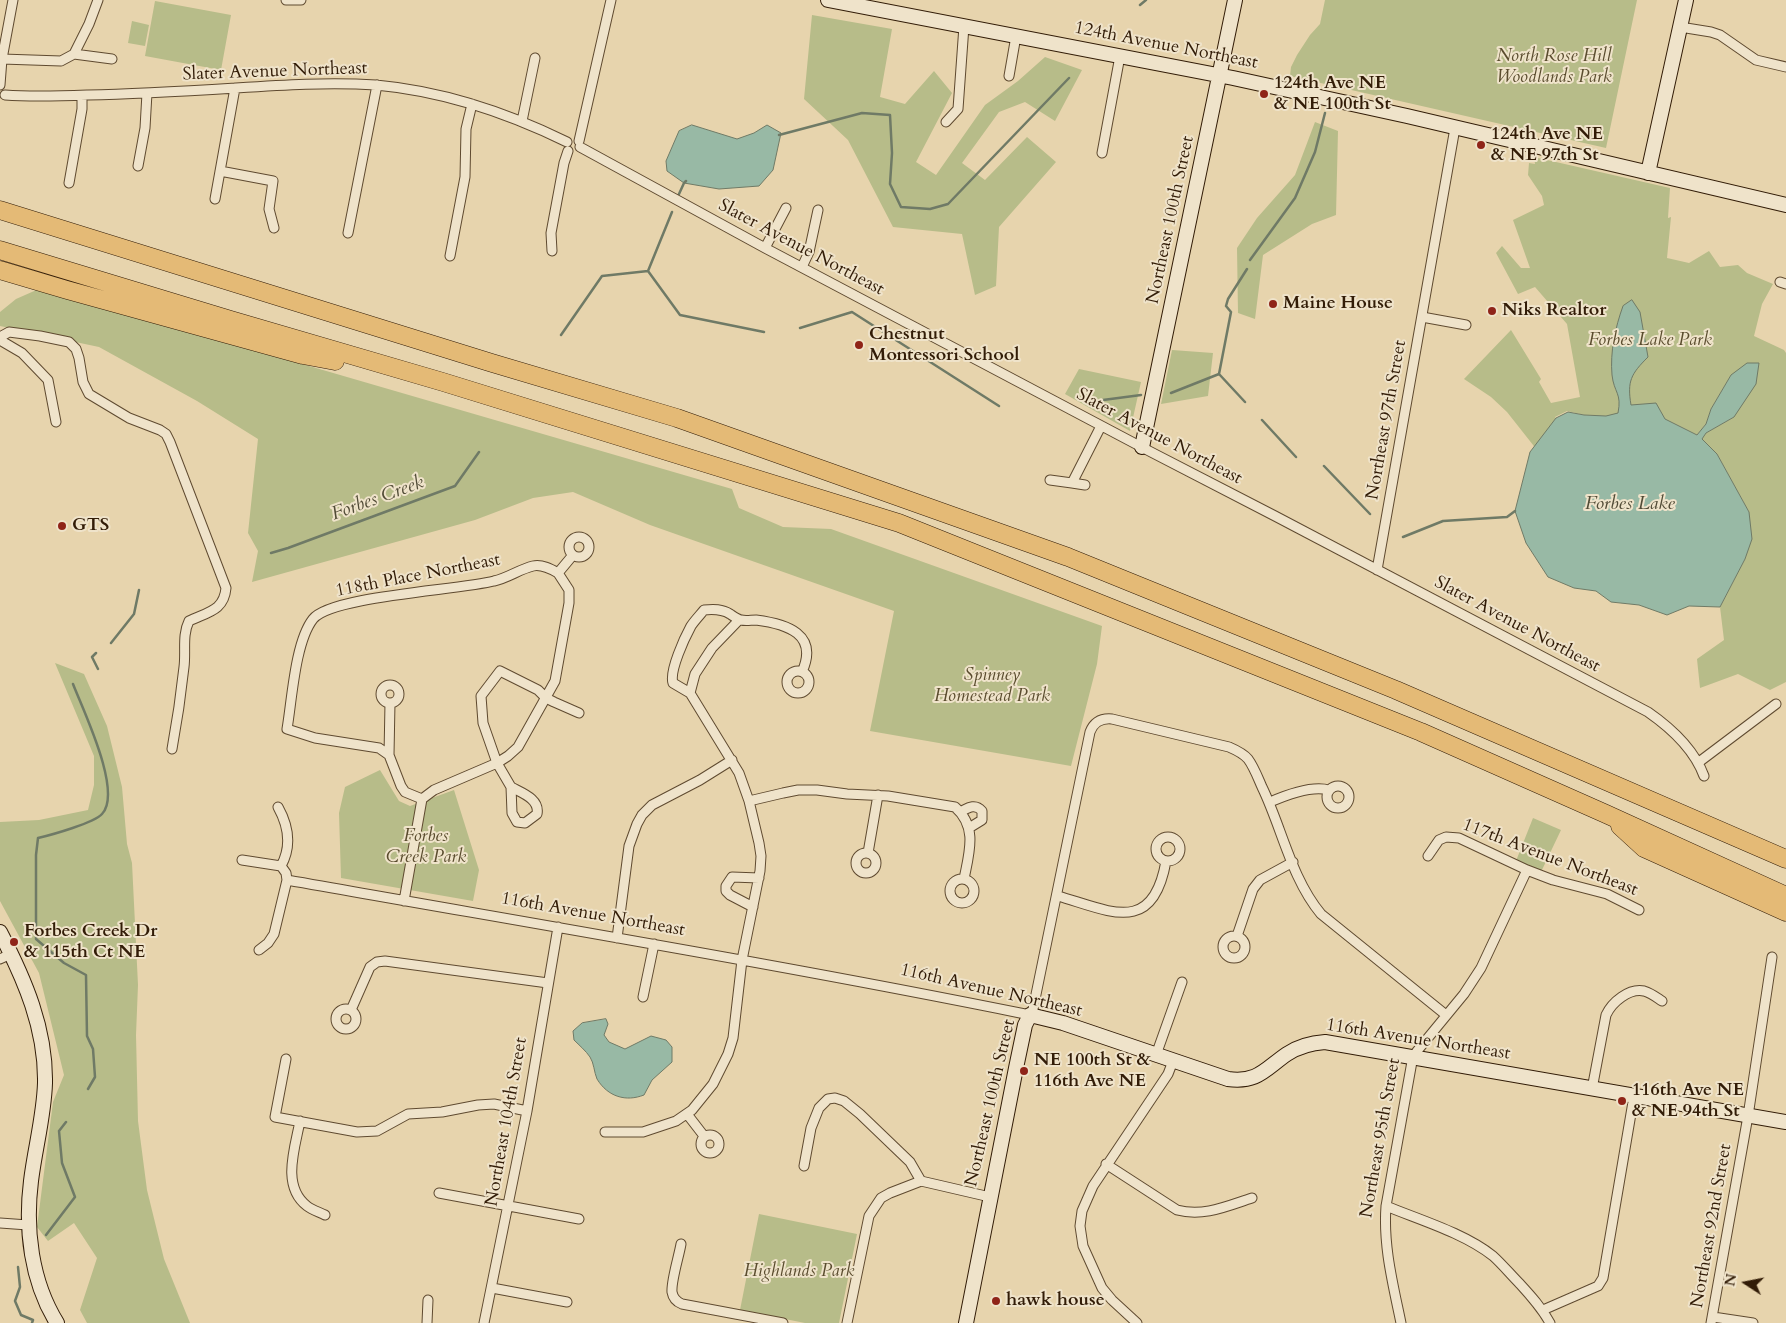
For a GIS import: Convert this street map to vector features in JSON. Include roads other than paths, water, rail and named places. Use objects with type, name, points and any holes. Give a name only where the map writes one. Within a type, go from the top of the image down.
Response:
[{"type":"highway","points":[[0,210],[492,364],[677,418],[1068,557],[1396,690],[1786,859]]},
{"type":"highway","points":[[0,238],[219,305],[231,320]]},
{"type":"highway","points":[[0,250],[443,382],[899,523],[1412,729],[1786,896]]},
{"type":"highway","points":[[0,270],[303,355],[443,382]]},
{"type":"highway","points":[[1606,814],[1644,848],[1786,912]]},
{"type":"highway","points":[[1757,846],[1786,854]]},
{"type":"street","points":[[0,85],[2,59],[13,0]]},
{"type":"street","points":[[2,59],[61,61],[74,54],[89,24],[98,0]]},
{"type":"street","points":[[286,0],[301,0]]},
{"type":"street","points":[[552,251],[551,232],[564,163],[568,146],[574,139],[580,144],[611,0]]},
{"type":"street","name":"124th Avenue Northeast","points":[[833,0],[1220,75],[1407,116],[1786,205]]},
{"type":"street","name":"Northeast 100th Street","points":[[1142,447],[1235,0]]},
{"type":"street","points":[[1648,173],[1686,0]]},
{"type":"street","points":[[946,122],[958,109],[964,26]]},
{"type":"street","points":[[1680,27],[1720,35],[1756,60],[1786,68]]},
{"type":"street","points":[[1009,76],[1016,36]]},
{"type":"street","points":[[74,54],[112,59]]},
{"type":"street","points":[[1102,152],[1120,56]]},
{"type":"street","points":[[522,121],[535,58]]},
{"type":"street","name":"Slater Avenue Northeast","points":[[2,95],[37,97],[82,96],[316,84],[377,85],[412,90],[472,104],[522,121],[568,146]]},
{"type":"street","points":[[348,233],[377,85]]},
{"type":"street","points":[[215,199],[235,88]]},
{"type":"street","points":[[138,166],[145,128],[146,93]]},
{"type":"street","points":[[69,183],[82,109],[82,96]]},
{"type":"street","points":[[450,256],[465,177],[466,129],[472,104]]},
{"type":"street","name":"Northeast 97th Street","points":[[1377,570],[1455,128]]},
{"type":"street","name":"Slater Avenue Northeast","points":[[580,144],[765,248],[1648,712],[1677,736],[1699,762],[1704,776]]},
{"type":"street","points":[[220,172],[273,181],[269,209],[274,228]]},
{"type":"street","points":[[765,248],[786,208]]},
{"type":"street","points":[[802,267],[809,252],[818,210]]},
{"type":"street","points":[[1422,317],[1466,324]]},
{"type":"street","points":[[56,422],[48,380],[22,353],[0,338],[9,332],[69,342],[76,349],[83,382],[89,394],[129,418],[166,434],[226,588],[222,603],[216,609],[189,621],[184,630],[185,654],[181,698],[172,749]]},
{"type":"street","points":[[1072,483],[1101,426]]},
{"type":"street","points":[[1050,480],[1085,485]]},
{"type":"street","points":[[404,901],[422,799],[434,790],[497,763],[508,756],[518,747],[555,682],[569,603],[569,590],[558,573],[573,555]]},
{"type":"street","name":"118th Place Northeast","points":[[389,755],[371,745],[315,738],[287,729],[299,657],[305,635],[313,619],[320,612],[350,602],[493,582],[534,566],[543,566],[558,573]]},
{"type":"street","points":[[605,1132],[643,1132],[676,1121],[687,1114],[702,1099],[712,1084],[728,1054],[733,1038],[742,960],[759,878],[761,856],[749,802],[739,774],[690,694],[673,683],[672,674],[685,639],[692,624],[704,610],[725,611],[739,620],[767,622],[797,632],[804,641],[808,650],[802,672]]},
{"type":"street","points":[[690,694],[695,674],[712,648],[739,620]]},
{"type":"street","points":[[511,787],[497,763],[484,723],[481,696],[500,671],[538,690],[546,698],[579,713]]},
{"type":"street","points":[[390,703],[389,755],[405,792],[422,799]]},
{"type":"street","points":[[1699,762],[1776,704]]},
{"type":"street","name":"Northeast 100th Street","points":[[966,1323],[1025,1025],[1033,1009],[1058,896],[1090,732],[1093,726],[1106,718],[1229,747],[1240,752],[1249,760],[1270,802]]},
{"type":"street","points":[[617,938],[629,846],[642,815],[652,805],[700,780],[732,760]]},
{"type":"street","points":[[749,802],[798,790],[878,795],[955,807],[965,820],[971,844],[964,879]]},
{"type":"street","points":[[1329,790],[1312,790],[1270,802],[1293,862],[1311,901],[1321,914],[1446,1015]]},
{"type":"street","points":[[868,853],[878,795]]},
{"type":"street","points":[[973,806],[978,807],[982,811],[982,820],[965,820],[973,806]]},
{"type":"street","points":[[278,807],[285,820],[288,840],[285,858],[281,866]]},
{"type":"street","name":"117th Avenue Northeast","points":[[1428,856],[1439,840],[1446,837],[1458,838],[1527,870],[1553,880],[1607,894],[1639,910]]},
{"type":"street","points":[[242,860],[281,866],[286,873],[287,880],[274,934],[268,943],[259,950]]},
{"type":"street","points":[[1058,896],[1115,912],[1136,911],[1154,898],[1166,861]]},
{"type":"street","points":[[1237,936],[1253,889],[1265,876],[1293,862]]},
{"type":"street","name":"Northeast 95th Street","points":[[1401,1323],[1385,1240],[1386,1206],[1412,1056],[1464,994],[1481,968],[1527,870]]},
{"type":"street","points":[[753,907],[730,895],[726,891],[726,886],[732,877],[759,878]]},
{"type":"street","name":"116th Avenue Northeast","points":[[287,880],[907,990],[1030,1016],[1063,1024],[1228,1079],[1251,1079],[1300,1047],[1314,1043],[1337,1043],[1786,1122]]},
{"type":"street","name":"Northeast 104th Street","points":[[484,1323],[527,1111],[558,927]]},
{"type":"street","points":[[0,932],[5,956],[28,992],[42,1044],[44,1062],[43,1103],[31,1181],[28,1225],[31,1251],[39,1281],[57,1323]]},
{"type":"street","points":[[643,997],[654,944]]},
{"type":"street","name":"Northeast 92nd Street","points":[[1712,1320],[1748,1116],[1772,957]]},
{"type":"street","points":[[352,1010],[370,968],[377,962],[385,960],[548,983]]},
{"type":"street","points":[[1156,1055],[1182,982]]},
{"type":"street","points":[[1592,1089],[1609,1008],[1627,994],[1635,991],[1647,992],[1662,1001]]},
{"type":"street","points":[[286,1059],[275,1117],[357,1132],[377,1131],[408,1114],[442,1112],[478,1105],[494,1104],[527,1111]]},
{"type":"street","points":[[1137,1323],[1102,1288],[1083,1246],[1080,1226],[1082,1210],[1106,1164],[1168,1074],[1173,1061]]},
{"type":"street","points":[[1542,1310],[1598,1286],[1603,1278],[1634,1096]]},
{"type":"street","points":[[804,1166],[811,1128],[819,1108],[828,1099],[835,1098],[844,1101],[860,1114],[910,1162],[921,1181]]},
{"type":"street","points":[[687,1114],[704,1136]]},
{"type":"street","points":[[300,1122],[292,1164],[292,1179],[298,1194],[307,1206],[325,1214]]},
{"type":"street","points":[[1106,1164],[1177,1210],[1186,1213],[1210,1212],[1252,1198]]},
{"type":"street","points":[[847,1323],[869,1216],[881,1198],[903,1187],[921,1181],[990,1196]]},
{"type":"street","points":[[439,1192],[579,1219]]},
{"type":"street","points":[[1386,1206],[1477,1245],[1493,1257],[1530,1295],[1550,1323]]},
{"type":"street","points":[[0,1223],[28,1225]]},
{"type":"street","points":[[681,1244],[672,1290],[675,1299],[682,1304],[783,1323]]},
{"type":"street","points":[[492,1288],[567,1302]]},
{"type":"street","points":[[427,1323],[428,1300]]},
{"type":"street","points":[[1712,1320],[1753,1323]]},
{"type":"water","points":[[692,125],[737,139],[754,133],[767,125],[781,133],[773,170],[759,186],[719,189],[684,183],[667,171],[666,161],[679,131]]},
{"type":"water","name":"Forbes Lake","points":[[1632,300],[1640,312],[1648,357],[1632,378],[1630,384],[1631,405],[1656,403],[1665,419],[1697,435],[1706,424],[1711,409],[1731,375],[1747,363],[1759,363],[1756,384],[1734,417],[1706,433],[1702,439],[1717,454],[1749,512],[1752,539],[1745,559],[1720,607],[1689,606],[1667,615],[1639,605],[1611,602],[1596,591],[1574,588],[1548,577],[1526,543],[1515,511],[1530,452],[1556,418],[1568,412],[1606,416],[1618,413],[1619,401],[1612,375],[1612,349],[1615,331],[1623,306]]},
{"type":"water","points":[[606,1019],[608,1024],[604,1035],[609,1042],[625,1049],[651,1036],[666,1040],[672,1047],[672,1062],[652,1080],[644,1095],[624,1098],[606,1090],[597,1079],[590,1057],[574,1040],[573,1031],[582,1023]]},
{"type":"waterway","points":[[1140,5],[1146,0]]},
{"type":"waterway","points":[[779,135],[862,113],[890,115],[892,153],[890,184],[901,207],[930,209],[948,204],[1069,78]]},
{"type":"waterway","points":[[1250,260],[1295,198],[1315,152],[1325,113]]},
{"type":"waterway","points":[[679,194],[686,181]]},
{"type":"waterway","points":[[648,271],[672,212]]},
{"type":"waterway","points":[[1219,374],[1231,312],[1226,306],[1228,299],[1247,269]]},
{"type":"waterway","name":"Forbes Creek","points":[[561,335],[602,276],[648,271],[680,315],[764,332]]},
{"type":"waterway","name":"Forbes Creek","points":[[800,328],[852,312],[999,406]]},
{"type":"waterway","name":"Forbes Creek","points":[[1171,393],[1219,374],[1245,402]]},
{"type":"waterway","name":"Forbes Creek","points":[[1103,400],[1141,395]]},
{"type":"waterway","name":"Forbes Creek","points":[[1262,420],[1296,457]]},
{"type":"waterway","name":"Forbes Creek","points":[[271,553],[455,486],[479,452]]},
{"type":"waterway","name":"Forbes Creek","points":[[1324,466],[1370,514]]},
{"type":"waterway","name":"Forbes Creek","points":[[1403,537],[1443,521],[1507,517],[1515,511]]},
{"type":"waterway","name":"Forbes Creek","points":[[111,643],[134,614],[139,590]]},
{"type":"waterway","name":"Forbes Creek","points":[[96,653],[92,657],[98,669]]},
{"type":"waterway","name":"Forbes Creek","points":[[73,684],[105,770],[108,788],[107,803],[102,814],[90,821],[38,838],[36,855],[36,939],[64,963],[86,975],[87,1036],[93,1049],[95,1077],[88,1089]]},
{"type":"waterway","name":"Forbes Creek","points":[[46,1235],[75,1197],[62,1163],[59,1131],[66,1122]]},
{"type":"waterway","name":"Forbes Creek","points":[[18,1267],[20,1287],[15,1301],[21,1315],[33,1320],[32,1323]]},
{"type":"place","name":"124th Ave NE & NE 100th St","points":[[1264,94]]},
{"type":"place","name":"124th Ave NE & NE 97th St","points":[[1481,145]]},
{"type":"place","name":"Maine House","points":[[1273,304]]},
{"type":"place","name":"Niks Realtor","points":[[1492,311]]},
{"type":"place","name":"Chestnut Montessori School","points":[[859,345]]},
{"type":"place","name":"GTS","points":[[62,526]]},
{"type":"place","name":"Forbes Creek Dr & 115th Ct NE","points":[[14,942]]},
{"type":"place","name":"NE 100th St & 116th Ave NE","points":[[1024,1071]]},
{"type":"place","name":"116th Ave NE & NE 94th St","points":[[1622,1101]]},
{"type":"place","name":"hawk house","points":[[996,1301]]},
{"type":"park label","name":"North Rose Hill Woodlands Park","points":[[1554,67]]},
{"type":"park label","name":"Forbes Lake Park","points":[[1650,341]]},
{"type":"park label","name":"Spinney Homestead Park","points":[[992,686]]},
{"type":"park label","name":"Forbes Creek Park","points":[[426,848]]},
{"type":"park label","name":"Highlands Park","points":[[799,1272]]}]
